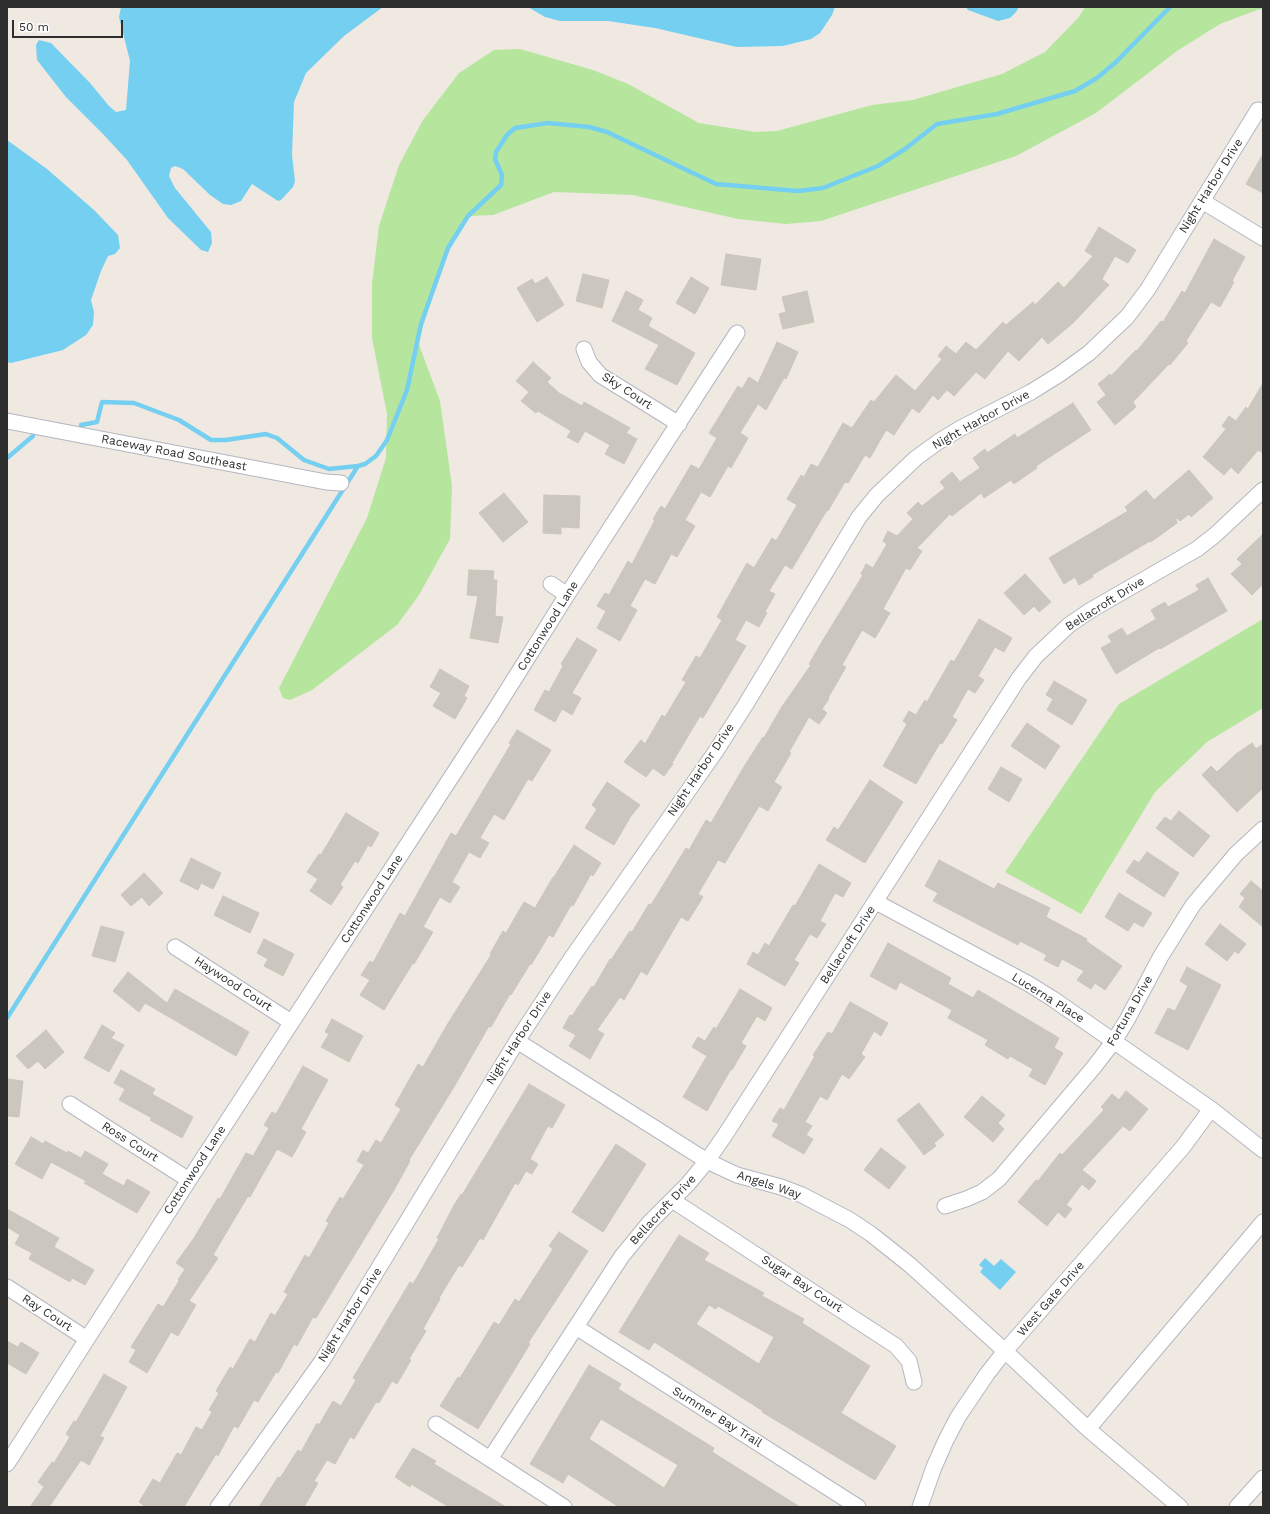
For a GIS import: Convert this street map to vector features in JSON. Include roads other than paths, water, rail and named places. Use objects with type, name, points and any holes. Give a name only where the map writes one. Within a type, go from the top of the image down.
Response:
[{"type":"street","name":"Night Harbor Drive","points":[[218,1507],[322,1362],[517,1041],[573,956],[716,751],[859,517],[877,495],[916,458],[961,428],[1030,392],[1060,374],[1089,353],[1127,317],[1148,289],[1258,110]]},
{"type":"street","points":[[1202,200],[1263,238]]},
{"type":"street","name":"Cottonwood Lane","points":[[7,1464],[86,1339],[493,713],[567,595],[737,333]]},
{"type":"street","name":"Sky Court","points":[[584,349],[589,362],[600,375],[679,424]]},
{"type":"street","name":"Raceway Road Southeast","points":[[7,421],[326,482],[341,483]]},
{"type":"street","name":"Bellacroft Drive","points":[[490,1459],[622,1256],[650,1222],[688,1184],[707,1161],[729,1129],[1019,678],[1036,656],[1053,638],[1085,614],[1197,549],[1215,535],[1263,490]]},
{"type":"street","points":[[551,584],[567,595]]},
{"type":"street","name":"Fortuna Drive","points":[[945,1206],[982,1192],[999,1179],[1114,1042],[1161,956],[1193,905],[1236,854],[1263,829]]},
{"type":"street","name":"Lucerna Place","points":[[876,902],[1029,984],[1077,1015],[1211,1109],[1263,1150]]},
{"type":"street","name":"Haywood Court","points":[[175,947],[291,1022]]},
{"type":"street","name":"Angels Way","points":[[517,1041],[707,1161],[737,1175],[781,1187],[802,1195],[850,1220],[871,1234],[910,1265],[1088,1429],[1180,1507]]},
{"type":"street","name":"Ross Court","points":[[70,1104],[189,1180]]},
{"type":"street","name":"West Gate Drive","points":[[920,1507],[934,1467],[958,1417],[972,1396],[1005,1352],[1183,1147],[1211,1109]]},
{"type":"street","name":"Sugar Bay Court","points":[[672,1200],[896,1346],[910,1361],[914,1382]]},
{"type":"street","points":[[1088,1429],[1263,1222]]},
{"type":"street","name":"Ray Court","points":[[7,1287],[86,1339]]},
{"type":"street","name":"Summer Bay Trail","points":[[576,1327],[858,1507]]},
{"type":"street","points":[[436,1424],[564,1507]]},
{"type":"street","points":[[1237,1507],[1263,1478]]},
{"type":"water","points":[[121,7],[383,7],[344,36],[306,73],[294,102],[292,155],[295,181],[293,187],[281,200],[278,201],[252,184],[241,201],[231,205],[223,204],[210,195],[183,169],[175,166],[171,168],[169,176],[175,188],[211,232],[212,243],[208,252],[201,250],[168,218],[127,160],[66,97],[37,60],[36,45],[39,40],[51,43],[90,83],[109,106],[116,112],[126,110],[130,61],[119,17]]},
{"type":"water","points":[[528,7],[835,7],[832,15],[820,33],[811,39],[783,46],[737,47],[655,28],[608,21],[560,21],[545,17]]},
{"type":"water","points":[[966,7],[1019,7],[1010,18],[998,21],[968,10]]},
{"type":"water","points":[[7,140],[47,169],[94,210],[118,235],[120,248],[115,254],[108,256],[101,271],[91,300],[94,312],[93,325],[86,335],[63,350],[11,363],[7,362]]},
{"type":"water","points":[[985,1258],[994,1266],[1001,1259],[1016,1272],[1000,1290],[980,1272],[983,1268],[979,1265]]},
{"type":"waterway","points":[[81,425],[97,422],[102,402],[134,403],[179,420],[211,440],[226,440],[266,434],[277,438],[304,460],[329,469],[365,464],[376,456],[387,440],[407,390],[421,324],[448,248],[468,216],[501,185],[502,175],[495,159],[496,152],[507,135],[515,128],[548,123],[589,127],[607,132],[716,184],[798,191],[823,188],[878,166],[905,149],[937,124],[997,114],[1075,91],[1097,78],[1116,62],[1170,7]]},
{"type":"waterway","points":[[7,458],[33,436]]},
{"type":"waterway","points":[[7,1018],[358,466]]}]
